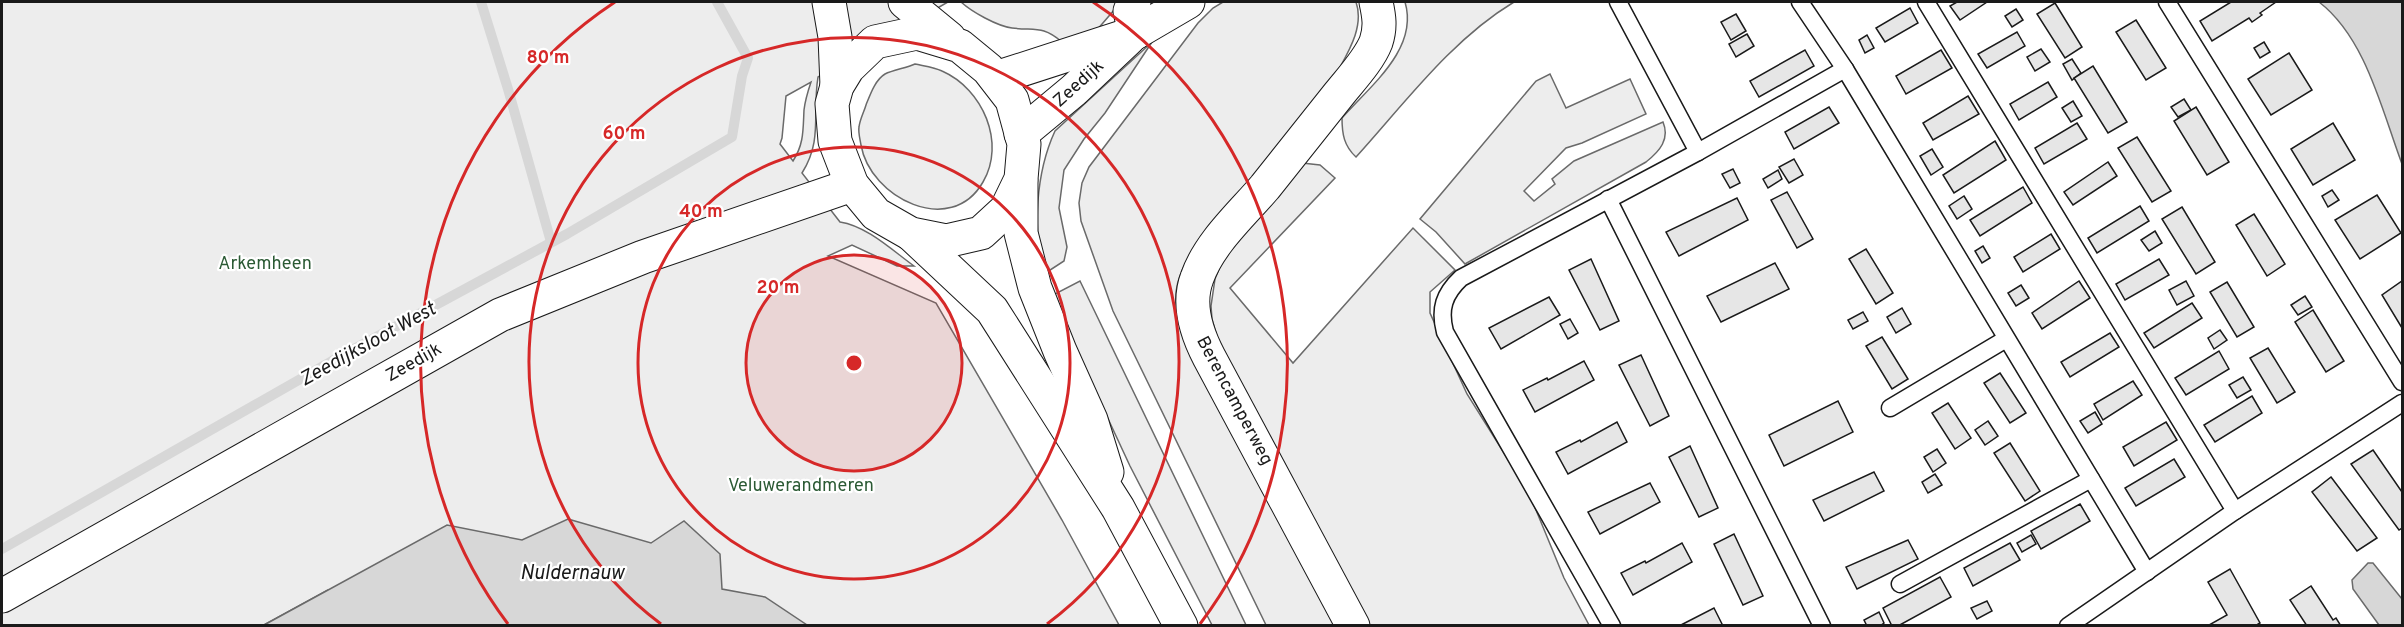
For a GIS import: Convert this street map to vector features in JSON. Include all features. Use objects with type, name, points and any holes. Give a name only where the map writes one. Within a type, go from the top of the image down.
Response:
[{"type":"street","points":[[829,2],[835,37],[837,86]]},
{"type":"street","points":[[905,2],[988,69],[1012,100],[1024,144],[1021,179],[1021,233],[1035,288],[1091,420],[1118,508]]},
{"type":"street","name":"Zeedijk","points":[[996,78],[1135,17],[1188,2]]},
{"type":"street","name":"Berencamperweg","points":[[1353,626],[1209,357],[1198,334],[1194,303],[1196,279],[1219,241],[1280,169],[1352,78],[1375,45],[1379,24],[1376,2]]},
{"type":"street","name":"Zeedijk","points":[[1021,134],[1074,90],[1135,17]]},
{"type":"street","points":[[960,46],[917,33],[875,42],[848,68],[837,86],[832,104],[835,141],[852,185],[876,214],[911,234],[992,310],[1118,508],[1181,626]]},
{"type":"street","points":[[911,234],[946,241],[981,233],[1006,210],[1021,179]]},
{"type":"street","name":"Zeedijk","points":[[2,596],[500,315],[643,257],[852,185]]},
{"type":"lane","points":[[1618,2],[1698,152]]},
{"type":"lane","points":[[1800,2],[1845,69],[2147,572]]},
{"type":"lane","points":[[1926,2],[2235,512]]},
{"type":"lane","points":[[2167,2],[2403,382]]},
{"type":"lane","points":[[1612,626],[1445,332],[1442,310],[1451,287],[1461,278],[1698,152],[1845,69]]},
{"type":"lane","points":[[1608,199],[1822,626]]},
{"type":"lane","points":[[1890,408],[2006,339]]},
{"type":"lane","points":[[2068,626],[2235,512],[2403,403]]},
{"type":"lane","points":[[1900,584],[2091,479]]},
{"type":"green space","name":"Arkemheen","points":[[2,2],[948,2],[818,77],[815,138],[813,149],[802,173],[840,222],[860,228],[914,266],[897,266],[852,245],[828,256],[936,303],[1062,520],[1119,625],[270,625],[328,590],[264,625],[2,625]],"holes":[[[811,82],[804,107],[801,143],[793,161],[780,144],[786,96]]]},
{"type":"green space","points":[[961,2],[1121,2],[1096,31],[1062,42],[1043,31],[1012,28],[999,24],[978,14]]},
{"type":"green space","points":[[1223,2],[1356,2],[1358,11],[1355,37],[1339,69],[1195,249],[1180,275],[1176,292],[1179,321],[1338,625],[1266,625],[1113,311],[1081,221],[1079,203],[1082,183],[1089,167],[1198,23],[1213,8]]},
{"type":"green space","points":[[1405,2],[1514,2],[1491,17],[1449,54],[1356,157],[1344,139],[1342,118],[1378,80],[1399,51],[1405,35],[1407,19]]},
{"type":"green space","points":[[1152,42],[1064,170],[1059,208],[1067,247],[1064,261],[1044,274],[1038,239],[1038,202],[1044,165],[1055,131]]},
{"type":"green space","points":[[915,64],[942,71],[969,90],[979,104],[991,134],[990,167],[983,182],[969,199],[952,207],[933,209],[913,204],[895,195],[879,181],[868,164],[861,145],[860,124],[876,84],[885,74]]},
{"type":"green space","points":[[1550,74],[1566,108],[1630,79],[1646,114],[1566,148],[1524,191],[1534,201],[1555,184],[1552,179],[1574,161],[1663,122],[1665,134],[1662,144],[1656,154],[1646,162],[1465,264],[1436,232],[1420,219],[1536,81]]},
{"type":"green space","points":[[1302,163],[1320,165],[1335,178],[1230,288],[1293,363],[1413,228],[1455,270],[1430,292],[1430,313],[1467,394],[1529,493],[1564,578],[1589,625],[1369,625],[1221,351],[1212,319],[1211,306],[1215,279],[1223,259]]},
{"type":"green space","points":[[1080,281],[1246,625],[1212,625],[1130,466],[1051,296]]},
{"type":"water","points":[[2319,2],[2402,2],[2402,164],[2361,55],[2335,17]]},
{"type":"water","name":"Nuldernauw","points":[[568,519],[651,543],[684,521],[720,554],[722,589],[765,597],[807,625],[264,625],[447,525],[522,540]]},
{"type":"water","points":[[2368,563],[2373,563],[2402,599],[2402,625],[2379,625],[2353,589],[2352,580]]},
{"type":"building","points":[[1957,2],[1987,2],[1960,20],[1950,6]]},
{"type":"building","points":[[2231,2],[2276,2],[2252,22],[2249,18],[2212,41],[2200,21]]},
{"type":"building","points":[[2055,3],[2082,47],[2065,58],[2037,14]]},
{"type":"building","points":[[1910,8],[1918,23],[1885,42],[1876,28]]},
{"type":"building","points":[[2016,9],[2023,20],[2012,27],[2005,16]]},
{"type":"building","points":[[1736,14],[1746,31],[1731,40],[1721,22]]},
{"type":"building","points":[[2136,20],[2166,68],[2146,80],[2116,32]]},
{"type":"building","points":[[2017,32],[2025,46],[1987,68],[1978,54]]},
{"type":"building","points":[[1747,34],[1754,46],[1736,57],[1729,44]]},
{"type":"building","points":[[1867,35],[1874,48],[1865,53],[1859,40]]},
{"type":"building","points":[[2264,42],[2270,52],[2260,58],[2254,48]]},
{"type":"building","points":[[2041,49],[2050,62],[2035,71],[2027,57]]},
{"type":"building","points":[[1805,50],[1814,66],[1759,97],[1750,81]]},
{"type":"building","points":[[1941,50],[1952,68],[1906,94],[1896,76]]},
{"type":"building","points":[[2289,53],[2312,90],[2271,115],[2248,79]]},
{"type":"building","points":[[2072,59],[2081,73],[2072,80],[2063,64]]},
{"type":"building","points":[[2093,66],[2127,122],[2108,133],[2074,78]]},
{"type":"building","points":[[2048,82],[2057,97],[2019,120],[2010,104]]},
{"type":"building","points":[[1968,96],[1979,114],[1933,140],[1923,123]]},
{"type":"building","points":[[2184,99],[2191,110],[2178,117],[2171,107]]},
{"type":"building","points":[[2073,101],[2082,116],[2071,122],[2062,108]]},
{"type":"building","points":[[1829,107],[1839,123],[1794,149],[1785,132]]},
{"type":"building","points":[[2196,107],[2229,162],[2207,175],[2174,121]]},
{"type":"building","points":[[2077,123],[2087,139],[2044,164],[2035,148]]},
{"type":"building","points":[[2333,123],[2355,160],[2313,185],[2291,149]]},
{"type":"building","points":[[2137,137],[2171,191],[2152,202],[2118,148]]},
{"type":"building","points":[[1995,141],[2006,160],[1954,193],[1943,175]]},
{"type":"building","points":[[1932,149],[1943,167],[1931,175],[1920,156]]},
{"type":"building","points":[[1794,159],[1803,175],[1789,183],[1779,167]]},
{"type":"building","points":[[2108,162],[2117,176],[2073,205],[2064,192]]},
{"type":"building","points":[[1733,169],[1740,183],[1730,188],[1722,174]]},
{"type":"building","points":[[1778,170],[1782,179],[1768,188],[1763,179]]},
{"type":"building","points":[[2023,187],[2032,203],[1980,236],[1970,220]]},
{"type":"building","points":[[2332,190],[2339,200],[2328,207],[2322,196]]},
{"type":"building","points":[[1787,192],[1813,239],[1797,248],[1771,200]]},
{"type":"building","points":[[2377,195],[2401,233],[2360,259],[2335,220]]},
{"type":"building","points":[[1964,196],[1972,209],[1957,219],[1949,206]]},
{"type":"building","points":[[1737,198],[1748,220],[1679,256],[1666,232]]},
{"type":"building","points":[[2140,206],[2149,221],[2097,253],[2088,238]]},
{"type":"building","points":[[2182,207],[2215,262],[2196,274],[2162,219]]},
{"type":"building","points":[[2254,214],[2285,264],[2267,276],[2236,225]]},
{"type":"building","points":[[2155,231],[2162,243],[2149,251],[2141,240]]},
{"type":"building","points":[[2051,234],[2060,249],[2023,272],[2014,257]]},
{"type":"building","points":[[1983,246],[1990,258],[1982,263],[1975,251]]},
{"type":"building","points":[[1866,249],[1893,293],[1876,304],[1849,259]]},
{"type":"building","points":[[1591,259],[1619,321],[1600,330],[1569,270]]},
{"type":"building","points":[[2159,259],[2169,275],[2125,300],[2116,284]]},
{"type":"building","points":[[1775,263],[1789,289],[1721,322],[1707,296]]},
{"type":"building","points":[[2079,281],[2090,298],[2042,329],[2032,313]]},
{"type":"building","points":[[2186,281],[2194,296],[2177,305],[2169,290]]},
{"type":"building","points":[[2402,281],[2402,328],[2382,295]]},
{"type":"building","points":[[2227,282],[2254,327],[2237,337],[2210,292]]},
{"type":"building","points":[[2021,285],[2029,298],[2016,306],[2008,293]]},
{"type":"building","points":[[2305,296],[2312,307],[2298,315],[2291,305]]},
{"type":"building","points":[[1549,297],[1560,315],[1501,349],[1489,328]]},
{"type":"building","points":[[2192,303],[2202,318],[2154,348],[2144,333]]},
{"type":"building","points":[[1902,308],[1911,324],[1896,333],[1887,317]]},
{"type":"building","points":[[2313,310],[2344,361],[2326,372],[2295,322]]},
{"type":"building","points":[[1863,312],[1868,321],[1853,329],[1848,320]]},
{"type":"building","points":[[1570,319],[1578,333],[1568,339],[1560,324]]},
{"type":"building","points":[[2220,330],[2227,340],[2214,349],[2208,338]]},
{"type":"building","points":[[2110,333],[2119,347],[2070,377],[2061,362]]},
{"type":"building","points":[[1882,337],[1908,379],[1892,389],[1866,346]]},
{"type":"building","points":[[2268,348],[2295,392],[2277,403],[2250,358]]},
{"type":"building","points":[[2219,351],[2229,369],[2186,395],[2175,378]]},
{"type":"building","points":[[1641,355],[1669,416],[1650,426],[1619,365]]},
{"type":"building","points":[[1584,361],[1594,380],[1535,412],[1523,390]]},
{"type":"building","points":[[2000,373],[2026,413],[2010,423],[1984,383]]},
{"type":"building","points":[[2243,377],[2251,390],[2237,398],[2229,385]]},
{"type":"building","points":[[2133,381],[2142,395],[2103,420],[2094,404]]},
{"type":"building","points":[[2252,396],[2262,413],[2215,442],[2204,425]]},
{"type":"building","points":[[1838,401],[1853,432],[1784,466],[1769,435]]},
{"type":"building","points":[[1948,403],[1971,438],[1955,449],[1932,413]]},
{"type":"building","points":[[2095,412],[2102,424],[2088,433],[2080,421]]},
{"type":"building","points":[[1988,421],[1998,436],[1985,445],[1975,430]]},
{"type":"building","points":[[1617,422],[1627,442],[1568,474],[1556,452],[1580,440],[1581,442]]},
{"type":"building","points":[[2166,422],[2177,440],[2134,466],[2123,447]]},
{"type":"building","points":[[2010,443],[2040,491],[2025,501],[1994,453]]},
{"type":"building","points":[[1690,446],[1718,508],[1699,517],[1669,457]]},
{"type":"building","points":[[1937,449],[1946,463],[1933,472],[1924,457]]},
{"type":"building","points":[[2373,450],[2402,492],[2402,528],[2399,530],[2351,464]]},
{"type":"building","points":[[2174,459],[2185,477],[2136,506],[2125,488]]},
{"type":"building","points":[[1874,472],[1884,491],[1824,521],[1813,500]]},
{"type":"building","points":[[1935,474],[1942,485],[1928,493],[1922,482]]},
{"type":"building","points":[[2331,477],[2377,538],[2357,551],[2312,492]]},
{"type":"building","points":[[1650,483],[1660,502],[1600,534],[1588,512]]},
{"type":"building","points":[[2080,504],[2090,521],[2041,549],[2031,531]]},
{"type":"building","points":[[1734,534],[1763,596],[1743,605],[1714,544]]},
{"type":"building","points":[[2031,535],[2036,544],[2022,552],[2017,543]]},
{"type":"building","points":[[1908,540],[1918,559],[1857,589],[1846,567]]},
{"type":"building","points":[[1682,543],[1692,562],[1633,595],[1621,573],[1645,561],[1646,563]]},
{"type":"building","points":[[2010,543],[2020,560],[1973,586],[1964,568]]},
{"type":"building","points":[[2230,569],[2260,623],[2255,626],[2209,625],[2227,615],[2208,582]]},
{"type":"building","points":[[1940,577],[1951,597],[1898,626],[1892,626],[1883,608]]},
{"type":"building","points":[[2311,586],[2333,620],[2336,618],[2341,626],[2307,626],[2290,600]]},
{"type":"building","points":[[1987,601],[1992,611],[1977,619],[1971,608]]},
{"type":"building","points":[[1714,608],[1723,626],[1679,626]]},
{"type":"building","points":[[1879,612],[1884,623],[1880,626],[1867,626],[1864,620]]},
{"type":"waterway","points":[[481,2],[551,242]]},
{"type":"waterway","name":"Zeedijksloot West","points":[[2,549],[332,361],[567,234],[732,137],[742,76],[748,58],[717,2]]},
{"type":"park label","name":"Veluwerandmeren","points":[[801,486]]}]
